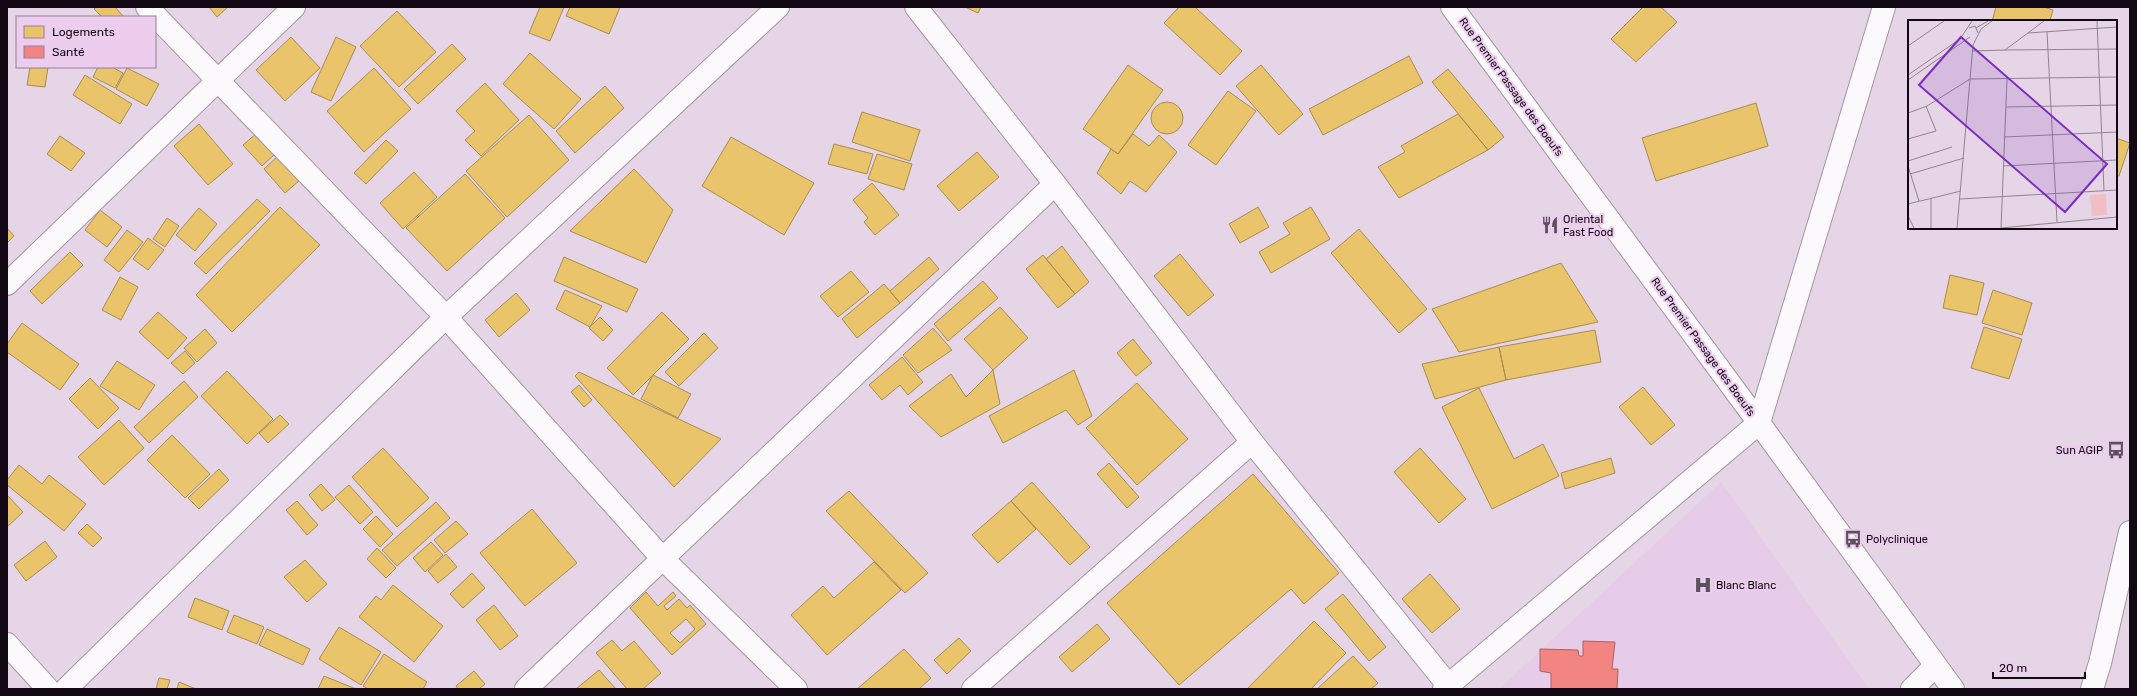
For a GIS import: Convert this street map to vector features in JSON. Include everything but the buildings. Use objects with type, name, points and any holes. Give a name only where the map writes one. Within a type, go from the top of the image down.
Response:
[{"type":"street","points":[[147,7],[156,16]]},
{"type":"street","points":[[7,284],[294,7]]},
{"type":"street","points":[[66,689],[446,317],[778,7]]},
{"type":"street","points":[[916,7],[1055,184],[1252,442],[1446,687],[1759,422],[1884,7]]},
{"type":"street","name":"Rue Premier Passage des Boeufs","points":[[1452,7],[1759,422],[1953,689]]},
{"type":"street","points":[[156,16],[446,317],[662,558],[796,689]]},
{"type":"street","points":[[526,689],[1055,184]]},
{"type":"street","points":[[973,689],[1252,442]]},
{"type":"street","points":[[2092,689],[2100,663],[2130,532]]},
{"type":"street","points":[[7,644],[48,689]]},
{"type":"street","points":[[1912,689],[1935,666]]},
{"type":"shaded area","name":"Blanc Blanc","points":[[1721,482],[1869,689],[1499,689]]},
{"type":"place","name":"Oriental Fast Food","points":[[1550,225]]},
{"type":"place","name":"Sun AGIP","points":[[2116,450]]},
{"type":"place","name":"Polyclinique","points":[[1853,539]]},
{"type":"place","name":"Blanc Blanc","points":[[1703,585]]}]
